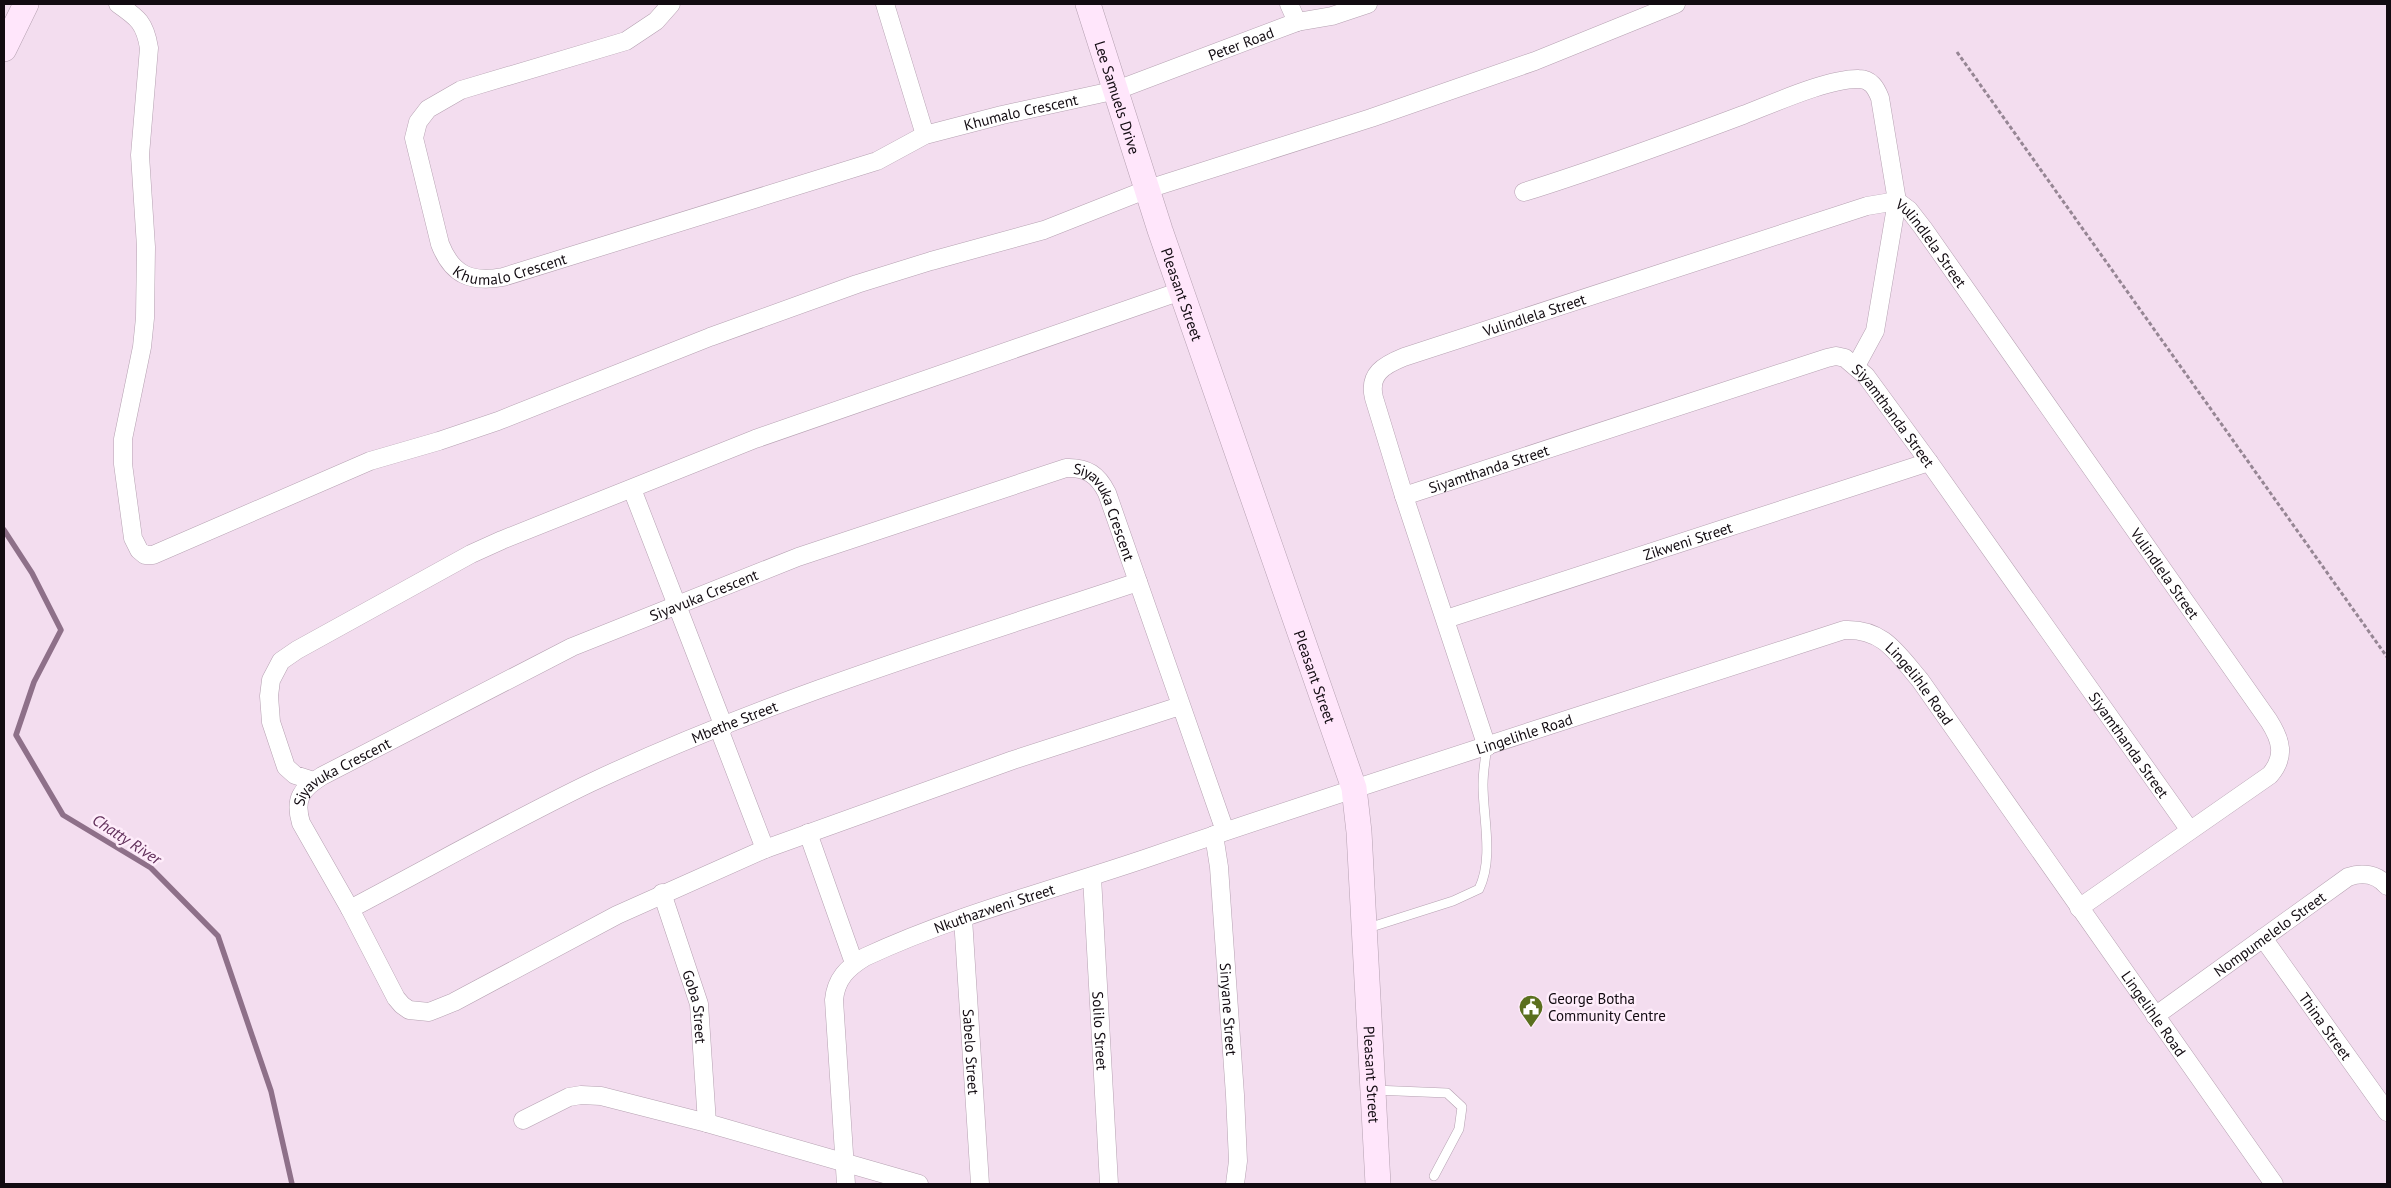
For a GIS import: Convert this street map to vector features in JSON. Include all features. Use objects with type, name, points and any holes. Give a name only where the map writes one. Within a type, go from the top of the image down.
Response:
[{"type":"street","points":[[4,49],[26,4]]},
{"type":"street","points":[[118,4],[141,22],[147,31],[149,48],[140,155],[146,247],[145,318],[142,347],[123,439],[123,464],[133,538],[139,550],[145,555],[153,555],[172,548],[370,461],[498,421],[710,337],[921,264],[1044,230],[1148,189],[1244,160],[1464,86],[1551,54],[1676,4]]},
{"type":"street","name":"Khumalo Crescent","points":[[671,4],[656,21],[626,42],[461,90],[428,109],[418,122],[414,138],[440,244],[445,258],[454,268],[476,280],[503,277],[877,161],[925,135],[1002,115],[1117,90]]},
{"type":"street","points":[[885,4],[925,135]]},
{"type":"street","name":"Lee Samuels Drive","points":[[1088,4],[1148,189]]},
{"type":"street","points":[[1289,4],[1297,22]]},
{"type":"street","name":"Peter Road","points":[[1117,90],[1297,22],[1332,16],[1368,4]]},
{"type":"street","points":[[1524,192],[1601,168],[1802,93],[1840,82],[1859,79],[1868,81],[1875,87],[1880,98],[1888,135],[1897,201],[1875,331],[1856,366]]},
{"type":"street","name":"Pleasant Street","points":[[1148,189],[1181,291],[1354,788],[1359,832],[1365,929],[1378,1184]]},
{"type":"street","name":"Vulindlela Street","points":[[1487,747],[1404,496],[1371,386],[1375,377],[1389,363],[1868,206],[1897,201],[1909,210],[1923,228],[2277,733],[2282,752],[2276,768],[2270,775],[2189,829],[2079,908]]},
{"type":"street","points":[[314,781],[295,775],[286,767],[271,722],[269,696],[271,680],[281,660],[471,554],[502,540],[755,439],[1181,291]]},
{"type":"street","name":"Siyamthanda Street","points":[[1404,496],[1827,358],[1845,358],[1856,366],[1929,462],[2189,829]]},
{"type":"street","name":"Zikweni Street","points":[[1446,619],[1929,462]]},
{"type":"street","name":"Siyavuka Crescent","points":[[1180,706],[1013,760],[765,849],[662,893],[609,919],[454,1002],[428,1012],[409,1010],[396,998],[350,909],[301,823],[297,810],[298,800],[303,791],[314,781],[572,647],[798,557],[1066,468],[1077,468],[1090,472],[1103,484],[1180,706],[1220,833]]},
{"type":"street","points":[[632,489],[722,728],[765,849]]},
{"type":"street","name":"Mbethe Street","points":[[350,909],[590,783],[722,728],[818,690],[1138,582]]},
{"type":"street","name":"Lingelihle Road","points":[[1354,788],[1487,747],[1844,630],[1857,629],[1872,633],[1894,648],[1920,680],[2274,1184]]},
{"type":"street","name":"Nkuthazweni Street","points":[[846,1184],[834,1000],[839,979],[854,963],[884,948],[963,918],[1092,877],[1354,788]]},
{"type":"street","name":"Sinyane Street","points":[[1220,833],[1222,901],[1238,1161],[1235,1184]]},
{"type":"street","points":[[808,834],[854,963]]},
{"type":"street","name":"Nompumelelo Street","points":[[2155,1016],[2348,877],[2366,874],[2376,877],[2387,886]]},
{"type":"street","name":"Solilo Street","points":[[1092,877],[1109,1184]]},
{"type":"street","name":"Goba Street","points":[[662,893],[699,1004],[707,1123]]},
{"type":"street","name":"Sabelo Street","points":[[963,918],[980,1184]]},
{"type":"street","name":"Thina Street","points":[[2263,938],[2387,1112]]},
{"type":"street","points":[[523,1120],[554,1103],[580,1094],[601,1096],[707,1123],[919,1184]]},
{"type":"lane","points":[[1365,929],[1453,901],[1479,889],[1484,872],[1486,845],[1483,786],[1487,747]]},
{"type":"lane","points":[[1374,1090],[1447,1093],[1462,1107],[1459,1129],[1434,1176]]},
{"type":"path","points":[[1957,52],[2387,657]]},
{"type":"waterway","name":"Chatty River","points":[[4,530],[32,573],[61,630],[34,682],[16,735],[63,815],[151,868],[218,936],[271,1091],[292,1184]]},
{"type":"place","name":"George Botha Community Centre","points":[[1531,1028]]}]
